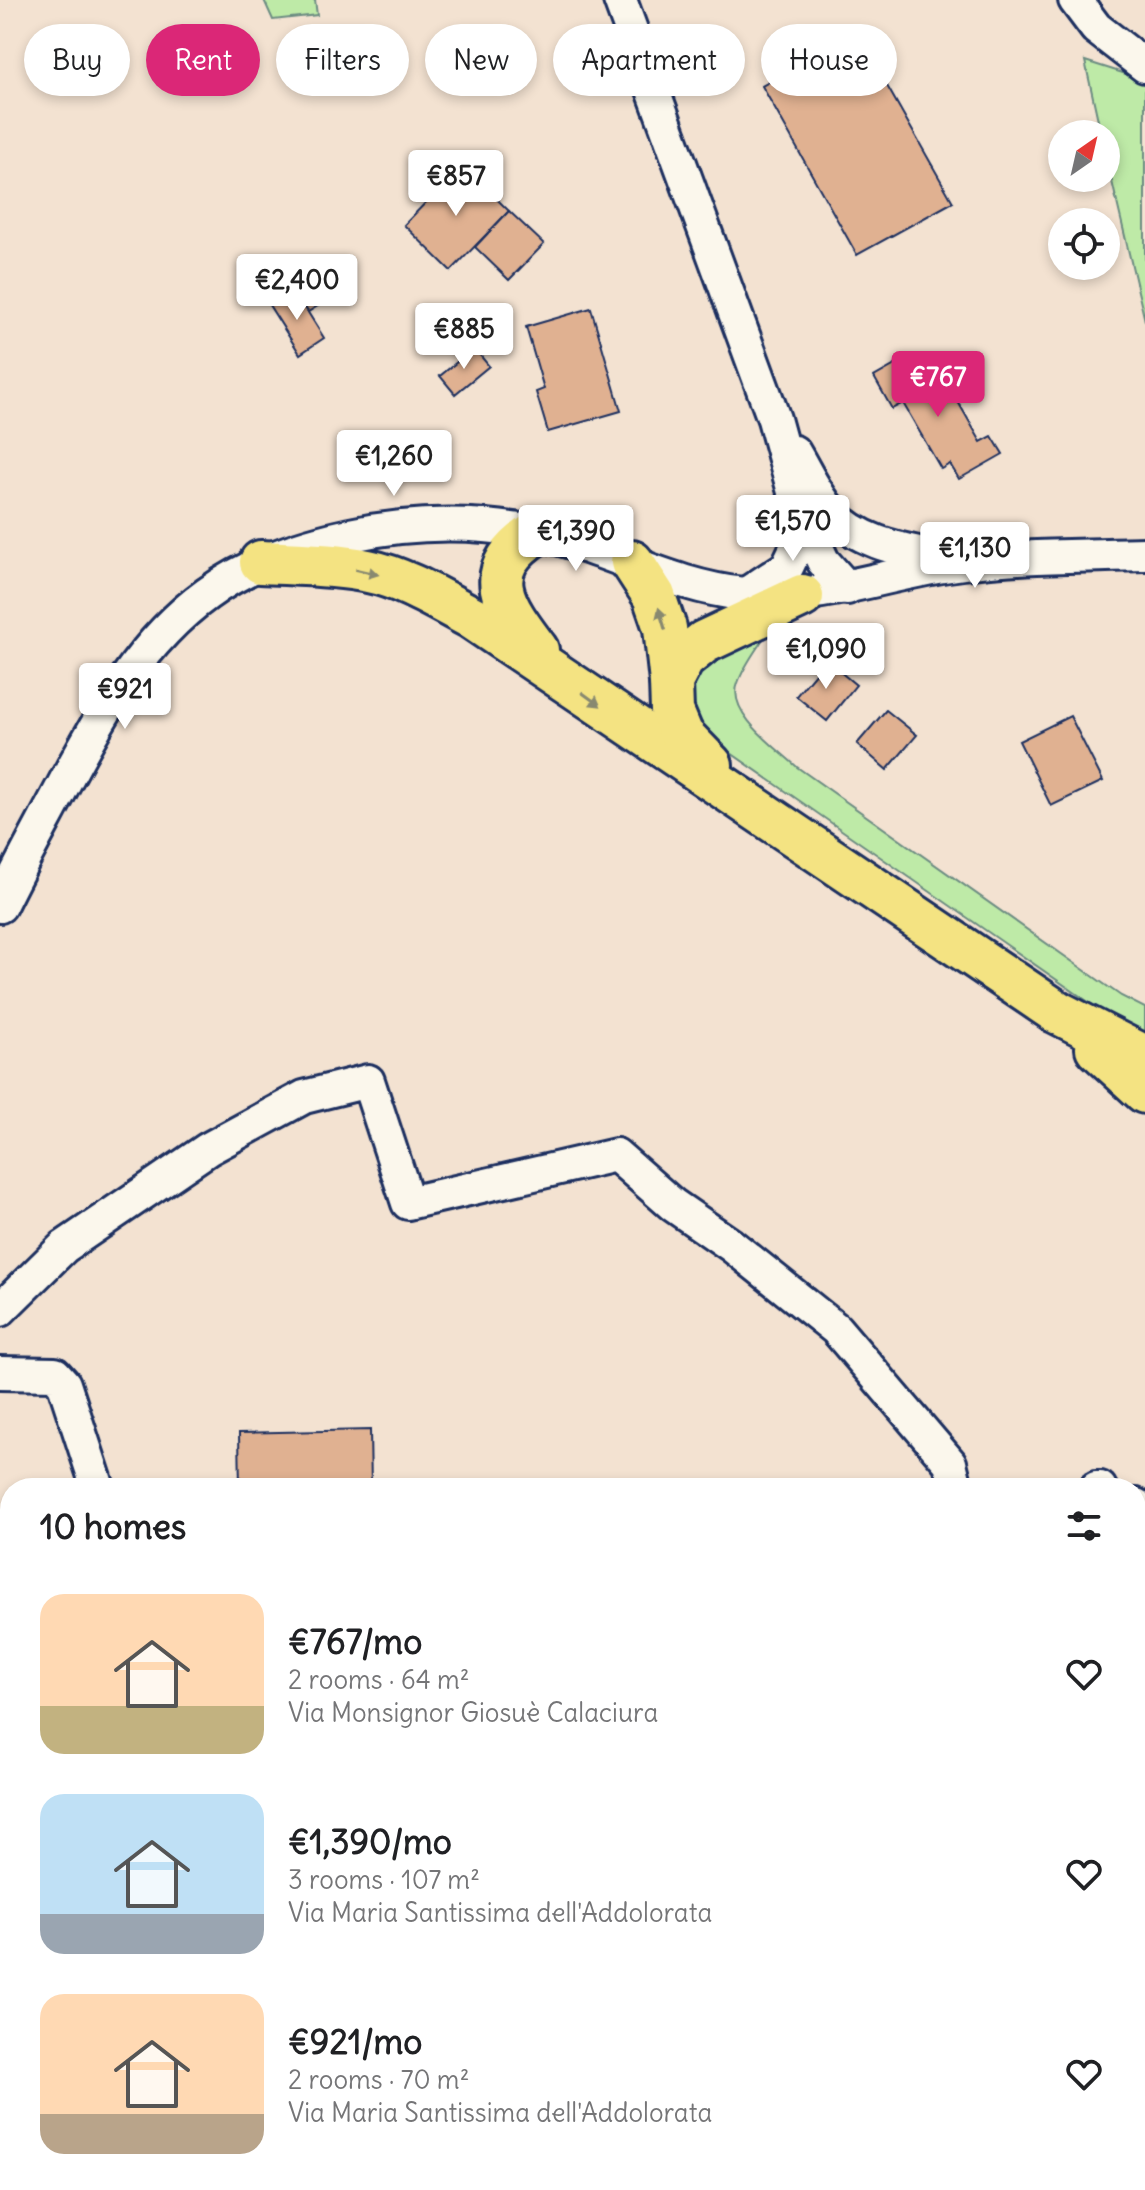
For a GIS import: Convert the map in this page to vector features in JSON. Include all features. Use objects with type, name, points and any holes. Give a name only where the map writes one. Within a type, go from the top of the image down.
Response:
[{"type":"main road","points":[[536,533],[518,544],[507,559],[500,583],[508,612],[552,671]]},
{"type":"main road","points":[[261,562],[371,571],[426,592],[471,617],[1057,1012],[1145,1057]]},
{"type":"main road","points":[[632,562],[654,596],[665,628],[672,711],[682,735],[742,798]]},
{"type":"main road","points":[[671,682],[683,659],[704,642],[802,596]]},
{"type":"main road","points":[[1057,1012],[1145,1092]]},
{"type":"street","points":[[620,0],[774,419],[797,503],[801,524],[798,544],[787,567],[746,594]]},
{"type":"street","points":[[1075,0],[1096,28],[1145,66]]},
{"type":"street","points":[[774,419],[846,540],[849,565],[847,588]]},
{"type":"street","points":[[797,503],[823,561],[847,588]]},
{"type":"street","points":[[829,510],[843,523],[876,541],[963,563]]},
{"type":"street","points":[[0,906],[107,704],[170,625],[207,594],[261,562],[321,541],[391,526],[452,524],[536,533],[632,562],[706,589],[802,596],[963,563],[1145,554]]},
{"type":"street","points":[[0,1310],[64,1247],[208,1149],[304,1097],[368,1081],[408,1203],[616,1155],[673,1205],[731,1245],[836,1329],[950,1463],[954,1478]]},
{"type":"street","points":[[0,1373],[55,1374],[64,1384],[95,1478]]},
{"type":"green space","points":[[264,0],[315,0],[317,15],[273,20]]},
{"type":"green space","points":[[1085,61],[1145,80],[1145,321],[1115,192],[1120,192],[1120,120],[1098,120]]},
{"type":"green space","points":[[767,633],[744,670],[736,694],[746,718],[766,740],[797,767],[1121,996],[1145,1008],[1145,1039],[695,728],[685,700],[693,671]]},
{"type":"building","points":[[768,96],[893,96],[953,202],[857,255]]},
{"type":"building","points":[[462,165],[509,211],[451,271],[404,225]]},
{"type":"building","points":[[509,211],[544,244],[509,280],[475,247]]},
{"type":"building","points":[[329,267],[343,290],[308,312],[294,290]]},
{"type":"building","points":[[294,290],[324,338],[300,354],[269,305]]},
{"type":"building","points":[[591,308],[621,411],[548,432],[536,392],[544,389],[526,327]]},
{"type":"building","points":[[474,348],[489,366],[455,394],[440,376]]},
{"type":"building","points":[[909,357],[927,389],[945,379],[981,442],[992,436],[1003,454],[959,479],[950,464],[941,469],[903,403],[892,409],[874,377]]},
{"type":"building","points":[[826,660],[856,685],[827,721],[796,696]]},
{"type":"building","points":[[886,710],[917,735],[887,770],[857,744]]},
{"type":"building","points":[[1070,716],[1103,781],[1051,806],[1019,741]]},
{"type":"building","points":[[370,1430],[371,1478],[240,1478],[239,1433]]}]
